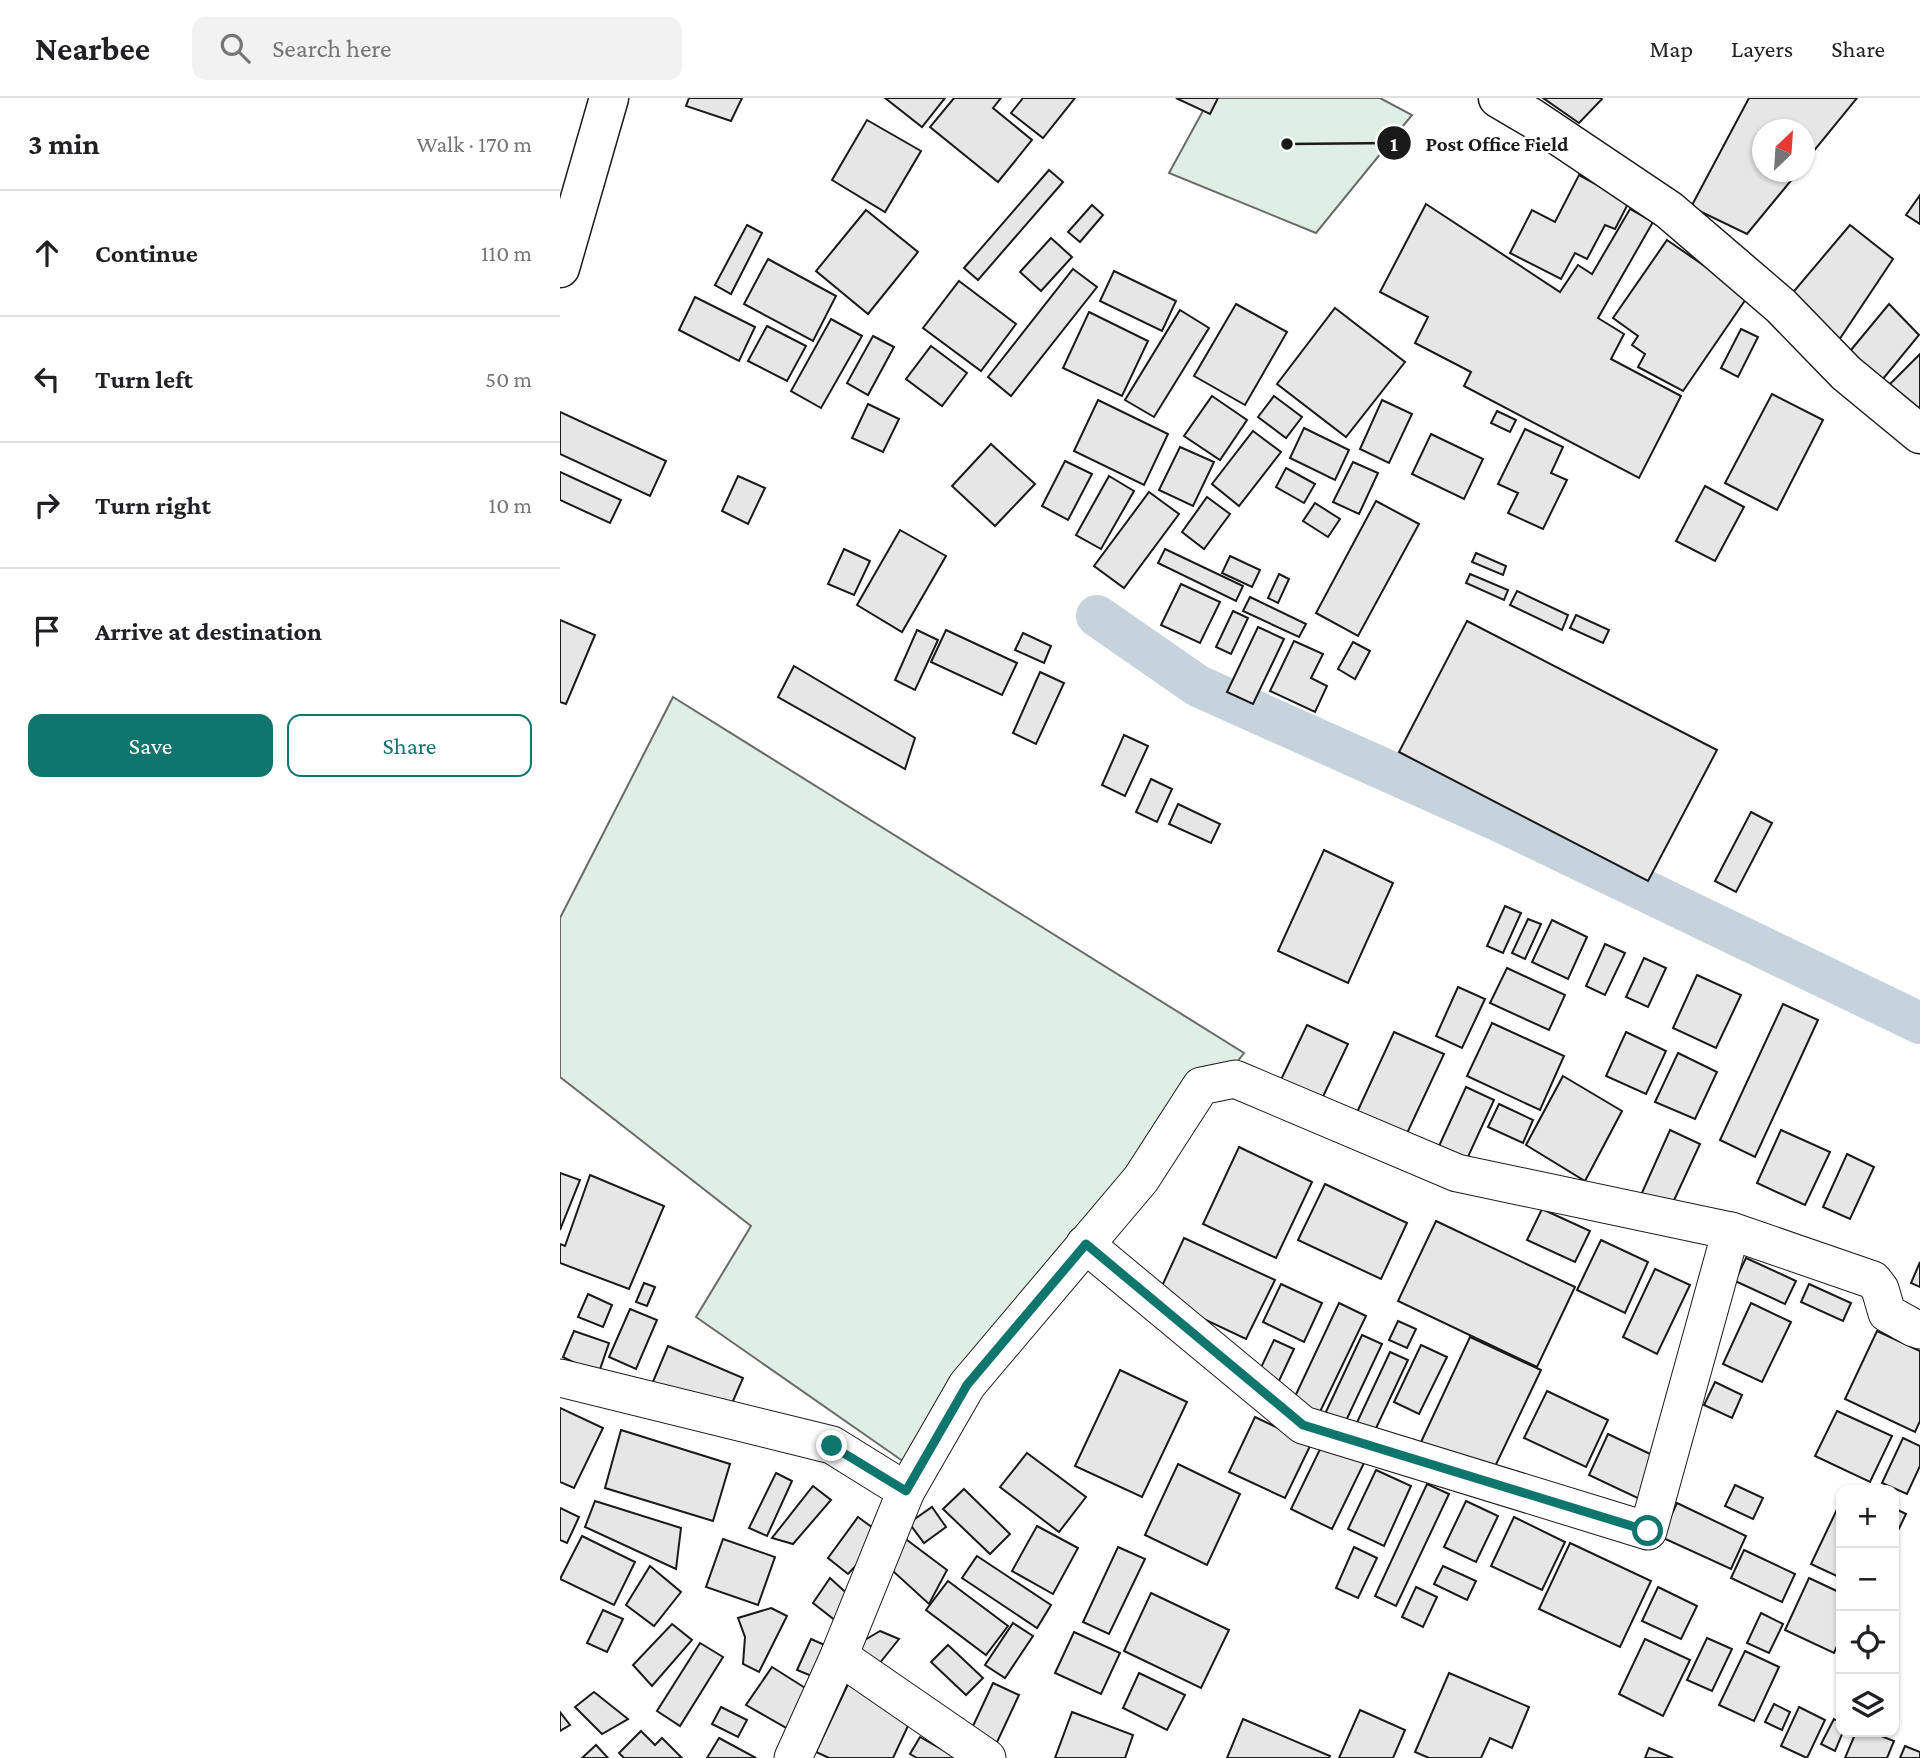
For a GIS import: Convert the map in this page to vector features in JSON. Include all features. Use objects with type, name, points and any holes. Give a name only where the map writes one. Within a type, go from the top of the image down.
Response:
[{"type":"main road","points":[[560,268],[608,98]]},
{"type":"main road","points":[[1498,98],[1669,210],[1781,306],[1846,373],[1920,434]]},
{"type":"street","points":[[793,1758],[839,1656],[906,1491],[967,1385],[1141,1179],[1201,1086],[1235,1079],[1457,1173],[1731,1231],[1873,1280],[1881,1289],[1887,1313],[1920,1330]]},
{"type":"street","points":[[1086,1244],[1303,1425],[1648,1531],[1731,1231]]},
{"type":"street","points":[[560,1378],[832,1446],[906,1491]]},
{"type":"street","points":[[839,1656],[987,1758]]},
{"type":"green space","points":[[1210,98],[1380,98],[1412,115],[1316,233],[1169,173]]},
{"type":"green space","points":[[673,697],[1244,1053],[917,1471],[696,1317],[751,1226],[560,1077],[560,918]]},
{"type":"building","points":[[689,98],[742,98],[731,121],[686,106]]},
{"type":"building","points":[[885,98],[945,98],[922,127]]},
{"type":"building","points":[[954,98],[1001,98],[993,108],[1032,140],[998,182],[930,127]]},
{"type":"building","points":[[1023,98],[1075,98],[1043,138],[1011,113]]},
{"type":"building","points":[[1176,98],[1218,98],[1210,114]]},
{"type":"building","points":[[1543,98],[1601,98],[1602,99],[1579,123]]},
{"type":"building","points":[[1749,98],[1857,98],[1815,150],[1815,119],[1752,119],[1752,182],[1790,182],[1747,234],[1691,207]]},
{"type":"building","points":[[867,120],[921,151],[885,212],[832,180]]},
{"type":"building","points":[[1049,170],[1063,182],[978,280],[964,268]]},
{"type":"building","points":[[1579,175],[1629,202],[1615,229],[1605,225],[1587,259],[1575,253],[1561,279],[1510,253],[1532,210],[1555,222]]},
{"type":"building","points":[[1920,195],[1920,224],[1906,215]]},
{"type":"building","points":[[1426,204],[1560,292],[1578,265],[1592,274],[1630,209],[1653,222],[1598,318],[1624,334],[1611,359],[1681,396],[1639,478],[1464,386],[1471,372],[1415,343],[1428,317],[1380,292]]},
{"type":"building","points":[[1092,205],[1103,215],[1080,242],[1068,232]]},
{"type":"building","points":[[866,210],[918,252],[868,314],[816,271]]},
{"type":"building","points":[[747,225],[762,233],[731,294],[715,285]]},
{"type":"building","points":[[1850,225],[1893,259],[1837,343],[1784,303]]},
{"type":"building","points":[[1051,238],[1072,257],[1041,291],[1020,272]]},
{"type":"building","points":[[1667,240],[1748,296],[1683,391],[1638,367],[1645,354],[1632,345],[1638,336],[1613,318]]},
{"type":"building","points":[[768,259],[836,296],[813,341],[744,304]]},
{"type":"building","points":[[1073,269],[1097,287],[1011,396],[988,377]]},
{"type":"building","points":[[1114,271],[1176,301],[1162,331],[1100,301]]},
{"type":"building","points":[[959,281],[1016,324],[981,371],[923,328]]},
{"type":"building","points":[[695,297],[755,327],[739,361],[679,330]]},
{"type":"building","points":[[1236,304],[1287,332],[1245,405],[1194,376]]},
{"type":"building","points":[[1889,304],[1919,335],[1878,385],[1846,356]]},
{"type":"building","points":[[1335,308],[1405,362],[1346,437],[1277,384]]},
{"type":"building","points":[[1180,310],[1209,328],[1154,417],[1125,400]]},
{"type":"building","points":[[1089,312],[1148,341],[1122,396],[1063,368]]},
{"type":"building","points":[[831,319],[862,336],[821,408],[791,391]]},
{"type":"building","points":[[767,326],[806,346],[787,381],[748,361]]},
{"type":"building","points":[[1741,329],[1758,337],[1738,377],[1721,368]]},
{"type":"building","points":[[873,336],[894,347],[868,395],[847,383]]},
{"type":"building","points":[[931,346],[967,373],[942,406],[906,379]]},
{"type":"building","points":[[1920,354],[1920,420],[1881,393]]},
{"type":"building","points":[[1772,394],[1823,420],[1777,510],[1725,483]]},
{"type":"building","points":[[1212,396],[1247,420],[1220,460],[1184,436]]},
{"type":"building","points":[[1274,396],[1302,417],[1286,438],[1258,417]]},
{"type":"building","points":[[1098,400],[1168,434],[1144,485],[1074,451]]},
{"type":"building","points":[[1382,400],[1412,414],[1389,463],[1360,449]]},
{"type":"building","points":[[868,404],[899,419],[883,452],[852,438]]},
{"type":"building","points":[[1497,411],[1516,420],[1510,432],[1491,423]]},
{"type":"building","points":[[560,412],[666,461],[650,496],[560,454]]},
{"type":"building","points":[[1304,428],[1349,450],[1335,480],[1290,458]]},
{"type":"building","points":[[1525,429],[1563,447],[1551,473],[1567,480],[1543,529],[1508,513],[1518,493],[1498,484]]},
{"type":"building","points":[[1253,431],[1281,452],[1239,506],[1212,484]]},
{"type":"building","points":[[1431,434],[1483,459],[1464,499],[1412,474]]},
{"type":"building","points":[[991,444],[1035,484],[995,526],[952,486]]},
{"type":"building","points":[[1180,447],[1214,462],[1193,506],[1159,490]]},
{"type":"building","points":[[1065,461],[1092,474],[1068,520],[1042,506]]},
{"type":"building","points":[[1353,462],[1378,473],[1359,514],[1333,502]]},
{"type":"building","points":[[1286,468],[1315,484],[1304,503],[1276,487]]},
{"type":"building","points":[[560,472],[621,500],[610,523],[560,500]]},
{"type":"building","points":[[738,476],[765,488],[748,524],[722,511]]},
{"type":"building","points":[[1109,476],[1134,491],[1101,549],[1076,535]]},
{"type":"building","points":[[1705,486],[1744,507],[1715,561],[1676,541]]},
{"type":"building","points":[[1149,492],[1179,514],[1124,588],[1094,566]]},
{"type":"building","points":[[1207,497],[1230,514],[1204,549],[1182,532]]},
{"type":"building","points":[[1376,501],[1419,524],[1358,636],[1316,613]]},
{"type":"building","points":[[1315,503],[1340,519],[1328,537],[1303,521]]},
{"type":"building","points":[[900,530],[946,556],[902,632],[857,605]]},
{"type":"building","points":[[844,549],[870,561],[854,595],[828,584]]},
{"type":"building","points":[[1165,549],[1243,586],[1236,601],[1158,563]]},
{"type":"building","points":[[1476,553],[1506,566],[1503,575],[1472,562]]},
{"type":"building","points":[[1230,556],[1260,570],[1252,587],[1222,573]]},
{"type":"building","points":[[1279,574],[1289,579],[1278,603],[1268,598]]},
{"type":"building","points":[[1470,574],[1508,590],[1504,600],[1466,583]]},
{"type":"building","points":[[1181,584],[1220,602],[1200,643],[1161,625]]},
{"type":"building","points":[[1517,591],[1568,615],[1562,630],[1510,605]]},
{"type":"building","points":[[1250,597],[1306,624],[1299,637],[1243,611]]},
{"type":"building","points":[[1233,611],[1248,618],[1231,654],[1216,647]]},
{"type":"building","points":[[1576,615],[1609,630],[1603,643],[1570,628]]},
{"type":"building","points":[[560,620],[595,635],[566,704],[560,702]]},
{"type":"building","points":[[1467,621],[1717,750],[1648,881],[1399,752]]},
{"type":"building","points":[[1258,627],[1284,639],[1253,704],[1227,692]]},
{"type":"building","points":[[917,630],[938,640],[915,690],[895,680]]},
{"type":"building","points":[[946,630],[1017,663],[1002,695],[931,662]]},
{"type":"building","points":[[1023,633],[1051,646],[1044,663],[1015,650]]},
{"type":"building","points":[[1294,641],[1323,654],[1311,678],[1327,686],[1315,712],[1270,691]]},
{"type":"building","points":[[1353,642],[1370,651],[1355,679],[1338,669]]},
{"type":"building","points":[[794,666],[915,738],[905,769],[778,697]]},
{"type":"building","points":[[1040,672],[1064,683],[1036,744],[1013,733]]},
{"type":"building","points":[[1124,735],[1148,746],[1125,796],[1102,785]]},
{"type":"building","points":[[1151,779],[1172,789],[1157,822],[1136,812]]},
{"type":"building","points":[[1178,804],[1220,824],[1211,843],[1169,824]]},
{"type":"building","points":[[1751,812],[1772,823],[1736,892],[1715,881]]},
{"type":"building","points":[[1324,850],[1393,883],[1348,983],[1278,951]]},
{"type":"building","points":[[1505,906],[1521,913],[1503,953],[1487,946]]},
{"type":"building","points":[[1528,919],[1541,924],[1525,959],[1512,953]]},
{"type":"building","points":[[1552,920],[1587,937],[1568,979],[1532,962]]},
{"type":"building","points":[[1605,944],[1625,953],[1605,995],[1586,986]]},
{"type":"building","points":[[1644,958],[1666,968],[1648,1007],[1626,997]]},
{"type":"building","points":[[1507,968],[1565,995],[1549,1030],[1490,1003]]},
{"type":"building","points":[[1697,975],[1741,995],[1716,1048],[1673,1028]]},
{"type":"building","points":[[1458,987],[1485,999],[1462,1048],[1436,1036]]},
{"type":"building","points":[[1783,1004],[1818,1020],[1755,1157],[1720,1140]]},
{"type":"building","points":[[1492,1023],[1564,1056],[1540,1110],[1467,1076]]},
{"type":"building","points":[[1307,1025],[1348,1044],[1319,1105],[1278,1086]]},
{"type":"building","points":[[1394,1032],[1444,1054],[1402,1144],[1353,1121]]},
{"type":"building","points":[[1626,1032],[1666,1051],[1646,1094],[1606,1076]]},
{"type":"building","points":[[1678,1053],[1717,1072],[1695,1119],[1655,1102]]},
{"type":"building","points":[[1563,1076],[1622,1111],[1585,1181],[1526,1145]]},
{"type":"building","points":[[1466,1087],[1494,1100],[1467,1159],[1439,1146]]},
{"type":"building","points":[[1499,1104],[1533,1120],[1523,1143],[1488,1127]]},
{"type":"building","points":[[1670,1130],[1700,1144],[1670,1209],[1641,1195]]},
{"type":"building","points":[[1781,1130],[1830,1152],[1805,1205],[1757,1183]]},
{"type":"building","points":[[1239,1147],[1312,1182],[1276,1258],[1203,1224]]},
{"type":"building","points":[[1847,1154],[1874,1167],[1850,1219],[1823,1207]]},
{"type":"building","points":[[560,1173],[580,1180],[560,1230]]},
{"type":"building","points":[[590,1175],[664,1206],[629,1289],[560,1263],[560,1244],[565,1246]]},
{"type":"building","points":[[1325,1184],[1407,1223],[1381,1279],[1298,1240]]},
{"type":"building","points":[[1542,1209],[1590,1231],[1575,1262],[1527,1240]]},
{"type":"building","points":[[1436,1221],[1575,1287],[1537,1367],[1398,1301]]},
{"type":"building","points":[[1184,1238],[1275,1280],[1246,1339],[1157,1297]]},
{"type":"building","points":[[1601,1240],[1648,1262],[1625,1313],[1577,1290]]},
{"type":"building","points":[[1746,1258],[1796,1281],[1785,1304],[1735,1281]]},
{"type":"building","points":[[1920,1262],[1920,1287],[1911,1283]]},
{"type":"building","points":[[1655,1269],[1690,1285],[1657,1354],[1623,1337]]},
{"type":"building","points":[[644,1283],[655,1287],[647,1306],[636,1302]]},
{"type":"building","points":[[1281,1284],[1322,1303],[1304,1342],[1263,1322]]},
{"type":"building","points":[[1809,1284],[1851,1303],[1843,1321],[1801,1302]]},
{"type":"building","points":[[588,1294],[612,1305],[603,1327],[578,1317]]},
{"type":"building","points":[[1339,1303],[1366,1316],[1317,1418],[1291,1405]]},
{"type":"building","points":[[1751,1303],[1791,1322],[1762,1382],[1723,1364]]},
{"type":"building","points":[[630,1309],[657,1320],[636,1369],[609,1357]]},
{"type":"building","points":[[1398,1321],[1416,1329],[1407,1348],[1389,1340]]},
{"type":"building","points":[[574,1331],[609,1343],[598,1375],[563,1357]]},
{"type":"building","points":[[1877,1331],[1920,1351],[1920,1421],[1915,1432],[1845,1399]]},
{"type":"building","points":[[1362,1335],[1382,1344],[1344,1425],[1324,1416]]},
{"type":"building","points":[[1470,1337],[1541,1370],[1491,1475],[1421,1442]]},
{"type":"building","points":[[1274,1340],[1294,1349],[1278,1383],[1258,1374]]},
{"type":"building","points":[[1421,1345],[1447,1357],[1419,1414],[1394,1402]]},
{"type":"building","points":[[668,1346],[743,1378],[727,1415],[652,1384]]},
{"type":"building","points":[[1390,1352],[1408,1360],[1371,1439],[1353,1431]]},
{"type":"building","points":[[1120,1370],[1187,1402],[1142,1497],[1075,1466]]},
{"type":"building","points":[[1715,1382],[1742,1395],[1732,1418],[1704,1405]]},
{"type":"building","points":[[1547,1391],[1608,1420],[1586,1467],[1524,1438]]},
{"type":"building","points":[[560,1408],[603,1428],[574,1488],[560,1482]]},
{"type":"building","points":[[1837,1411],[1892,1436],[1870,1482],[1815,1456]]},
{"type":"building","points":[[1255,1417],[1311,1444],[1285,1498],[1229,1472]]},
{"type":"building","points":[[621,1430],[730,1464],[713,1521],[605,1488]]},
{"type":"building","points":[[1608,1434],[1665,1461],[1646,1502],[1589,1475]]},
{"type":"building","points":[[1903,1438],[1920,1446],[1920,1466],[1907,1494],[1899,1490],[1899,1485],[1882,1483]]},
{"type":"building","points":[[1323,1443],[1364,1463],[1332,1529],[1291,1509]]},
{"type":"building","points":[[1027,1453],[1086,1497],[1059,1532],[1000,1487]]},
{"type":"building","points":[[1178,1464],[1240,1494],[1207,1565],[1145,1535]]},
{"type":"building","points":[[1376,1470],[1411,1486],[1384,1546],[1348,1529]]},
{"type":"building","points":[[776,1473],[792,1481],[767,1536],[749,1528]]},
{"type":"building","points":[[1427,1484],[1449,1494],[1396,1606],[1375,1596]]},
{"type":"building","points":[[1735,1485],[1763,1498],[1753,1519],[1725,1506]]},
{"type":"building","points":[[813,1486],[831,1500],[793,1544],[772,1538]]},
{"type":"building","points":[[964,1489],[1010,1534],[990,1554],[943,1509]]},
{"type":"building","points":[[595,1501],[681,1528],[676,1569],[585,1527]]},
{"type":"building","points":[[1466,1501],[1498,1516],[1476,1562],[1444,1547]]},
{"type":"building","points":[[1677,1503],[1746,1536],[1731,1569],[1661,1537]]},
{"type":"building","points":[[932,1507],[946,1527],[924,1543],[909,1523]]},
{"type":"building","points":[[560,1508],[579,1517],[567,1543],[560,1540]]},
{"type":"building","points":[[1899,1510],[1906,1514],[1899,1529]]},
{"type":"building","points":[[1836,1512],[1836,1576],[1811,1564]]},
{"type":"building","points":[[858,1517],[884,1536],[848,1574],[828,1558]]},
{"type":"building","points":[[1514,1517],[1565,1542],[1542,1590],[1491,1566]]},
{"type":"building","points":[[1037,1526],[1078,1548],[1053,1594],[1012,1571]]},
{"type":"building","points":[[582,1536],[635,1562],[614,1605],[560,1579]]},
{"type":"building","points":[[903,1537],[947,1570],[929,1604],[883,1562]]},
{"type":"building","points":[[723,1539],[775,1557],[758,1605],[706,1587]]},
{"type":"building","points":[[1570,1543],[1651,1581],[1620,1647],[1539,1609]]},
{"type":"building","points":[[1118,1547],[1145,1559],[1109,1634],[1083,1622]]},
{"type":"building","points":[[1354,1547],[1377,1558],[1358,1598],[1336,1588]]},
{"type":"building","points":[[1744,1550],[1795,1574],[1782,1602],[1731,1578]]},
{"type":"building","points":[[977,1556],[1051,1605],[1037,1628],[962,1578]]},
{"type":"building","points":[[650,1566],[681,1592],[654,1626],[626,1605]]},
{"type":"building","points":[[1443,1566],[1476,1581],[1467,1600],[1434,1584]]},
{"type":"building","points":[[830,1578],[853,1599],[836,1621],[813,1603]]},
{"type":"building","points":[[1809,1578],[1836,1591],[1834,1653],[1785,1630]]},
{"type":"building","points":[[948,1581],[1008,1626],[986,1655],[926,1610]]},
{"type":"building","points":[[1416,1587],[1437,1597],[1423,1627],[1402,1617]]},
{"type":"building","points":[[1658,1587],[1697,1606],[1681,1639],[1642,1621]]},
{"type":"building","points":[[1151,1593],[1229,1630],[1201,1688],[1124,1651]]},
{"type":"building","points":[[771,1608],[787,1616],[759,1672],[743,1664],[745,1637],[738,1618]]},
{"type":"building","points":[[603,1610],[623,1619],[607,1652],[587,1643]]},
{"type":"building","points":[[1761,1613],[1783,1624],[1769,1653],[1747,1643]]},
{"type":"building","points":[[1013,1623],[1033,1636],[1005,1678],[985,1665]]},
{"type":"building","points":[[672,1624],[692,1640],[652,1686],[633,1665]]},
{"type":"building","points":[[880,1631],[899,1639],[879,1664],[853,1647]]},
{"type":"building","points":[[1074,1632],[1120,1653],[1101,1694],[1055,1673]]},
{"type":"building","points":[[1707,1638],[1732,1649],[1712,1691],[1687,1680]]},
{"type":"building","points":[[811,1639],[827,1646],[814,1677],[797,1670]]},
{"type":"building","points":[[1645,1639],[1690,1660],[1663,1716],[1619,1694]]},
{"type":"building","points":[[700,1643],[723,1657],[680,1726],[657,1711]]},
{"type":"building","points":[[948,1645],[983,1678],[966,1695],[931,1662]]},
{"type":"building","points":[[1745,1651],[1779,1667],[1754,1721],[1719,1705]]},
{"type":"building","points":[[772,1667],[810,1691],[790,1730],[746,1705]]},
{"type":"building","points":[[1139,1673],[1185,1695],[1167,1730],[1123,1708]]},
{"type":"building","points":[[1449,1673],[1529,1707],[1512,1748],[1490,1738],[1481,1758],[1429,1758],[1415,1752]]},
{"type":"building","points":[[850,1680],[915,1711],[893,1758],[829,1758],[816,1752]]},
{"type":"building","points":[[993,1683],[1019,1695],[992,1753],[966,1741]]},
{"type":"building","points":[[594,1692],[628,1719],[602,1734],[575,1707]]},
{"type":"building","points":[[1774,1704],[1790,1712],[1782,1730],[1765,1722]]},
{"type":"building","points":[[721,1707],[747,1720],[738,1737],[712,1724]]},
{"type":"building","points":[[1799,1707],[1825,1720],[1807,1758],[1781,1746]]},
{"type":"building","points":[[1360,1710],[1405,1730],[1393,1758],[1339,1758]]},
{"type":"building","points":[[560,1712],[570,1725],[560,1731]]},
{"type":"building","points":[[1072,1712],[1133,1735],[1125,1758],[1055,1758]]},
{"type":"building","points":[[1243,1719],[1330,1756],[1227,1758]]},
{"type":"building","points":[[1834,1719],[1836,1720],[1836,1737],[1841,1737],[1835,1751],[1821,1744]]},
{"type":"building","points":[[641,1731],[655,1745],[662,1738],[682,1758],[624,1758],[619,1753]]},
{"type":"building","points":[[920,1737],[957,1758],[917,1758],[910,1754]]},
{"type":"building","points":[[1854,1737],[1884,1737],[1894,1741],[1887,1758],[1845,1758]]},
{"type":"building","points":[[719,1738],[756,1758],[707,1758]]},
{"type":"building","points":[[596,1745],[608,1758],[582,1758]]},
{"type":"building","points":[[1905,1746],[1920,1752],[1920,1758],[1900,1758]]},
{"type":"building","points":[[1649,1748],[1673,1758],[1645,1758]]},
{"type":"waterway","points":[[1097,616],[1198,686],[1504,823],[1920,1023]]},
{"type":"place","name":"Post Office Field","points":[[1287,144]]},
{"type":"route","points":[[832,1446],[906,1491],[967,1385],[1086,1244],[1303,1425],[1648,1531]]}]
